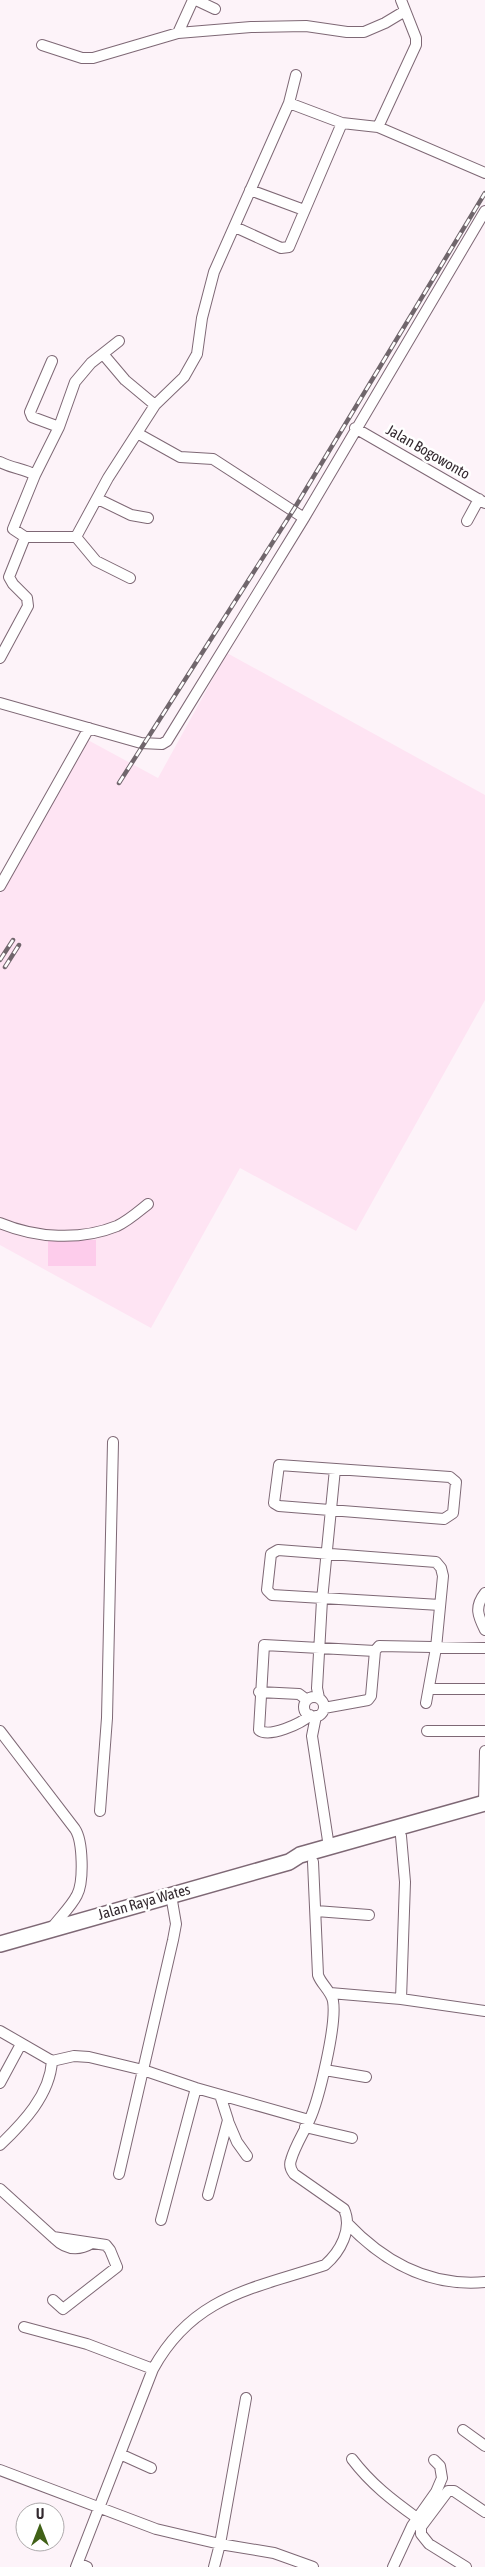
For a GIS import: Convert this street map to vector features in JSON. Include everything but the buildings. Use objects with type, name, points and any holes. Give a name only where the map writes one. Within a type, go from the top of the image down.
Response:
[{"type":"highway","name":"Jalan Raya Wates","points":[[0,1944],[289,1862],[300,1855],[485,1806]]},
{"type":"highway","name":"Jalan Raya Wates","points":[[289,1862],[303,1864],[313,1862],[402,1836],[485,1806]]},
{"type":"street","points":[[178,33],[194,0],[215,9]]},
{"type":"street","points":[[378,127],[416,45],[416,38],[401,0]]},
{"type":"street","points":[[42,45],[82,58],[93,58],[178,33],[251,27],[306,26],[356,33],[372,30],[405,11]]},
{"type":"street","points":[[76,537],[98,500],[108,478],[155,405],[184,377],[199,350],[202,318],[214,272],[289,103],[296,75]]},
{"type":"street","points":[[289,103],[342,124],[378,127],[485,173]]},
{"type":"street","points":[[235,227],[281,248],[286,248],[290,245],[342,124]]},
{"type":"street","points":[[250,190],[304,210]]},
{"type":"street","points":[[0,703],[87,731],[142,743],[165,743],[304,518],[355,428],[485,211]]},
{"type":"street","points":[[76,537],[25,537],[13,529],[35,475],[59,427],[76,382],[91,363],[119,341]]},
{"type":"street","points":[[103,354],[125,380],[155,405]]},
{"type":"street","points":[[52,361],[30,412],[32,417],[59,427]]},
{"type":"street","name":"Jalan Bogowonto","points":[[355,428],[482,501]]},
{"type":"street","points":[[137,433],[180,457],[213,459],[304,518]]},
{"type":"street","points":[[0,462],[14,469],[25,469],[35,475]]},
{"type":"street","points":[[98,500],[131,514],[148,518]]},
{"type":"street","points":[[467,521],[482,501]]},
{"type":"street","points":[[0,658],[28,606],[27,598],[13,584],[9,577],[25,537]]},
{"type":"street","points":[[76,537],[96,561],[130,578]]},
{"type":"street","points":[[0,886],[87,731]]},
{"type":"street","points":[[0,1223],[35,1234],[71,1235],[116,1226],[148,1204]]},
{"type":"street","points":[[100,1811],[107,1718],[113,1442]]},
{"type":"street","points":[[279,1465],[335,1469],[450,1477],[456,1482],[453,1513],[444,1519],[332,1511],[279,1506],[274,1503],[279,1465]]},
{"type":"street","points":[[324,1708],[319,1698],[319,1648],[335,1469]]},
{"type":"street","points":[[426,1703],[436,1648],[440,1606],[443,1572],[436,1562],[327,1553],[273,1552],[267,1590],[272,1595],[322,1600],[440,1606]]},
{"type":"street","points":[[485,1593],[480,1601],[477,1612],[485,1630]]},
{"type":"street","points":[[324,1708],[322,1713],[300,1724],[269,1733],[260,1732],[258,1728],[264,1645],[375,1651]]},
{"type":"street","points":[[324,1708],[368,1700],[371,1696],[375,1651],[379,1646],[485,1648]]},
{"type":"street","points":[[433,1689],[485,1689]]},
{"type":"street","points":[[260,1692],[299,1694],[307,1700]]},
{"type":"street","points":[[319,1698],[313,1697],[307,1700],[305,1708],[313,1716],[312,1736],[329,1847]]},
{"type":"street","points":[[0,1731],[75,1829],[79,1839],[80,1889],[75,1899],[50,1930]]},
{"type":"street","points":[[427,1732],[485,1732]]},
{"type":"street","points":[[485,1751],[485,1806]]},
{"type":"street","points":[[401,1999],[405,1882],[402,1836]]},
{"type":"street","points":[[80,2566],[98,2509],[153,2368],[165,2347],[178,2332],[212,2304],[325,2265],[338,2251],[347,2223],[344,2209],[291,2170],[292,2158],[307,2124],[325,2070],[333,2010],[330,1993],[323,1986],[318,1975],[313,1862]]},
{"type":"street","points":[[119,2174],[174,1940],[176,1924],[171,1895]]},
{"type":"street","points":[[316,1912],[369,1915]]},
{"type":"street","points":[[330,1993],[401,1999],[485,2011]]},
{"type":"street","points":[[0,2031],[52,2061],[74,2056],[89,2057],[143,2070],[352,2138]]},
{"type":"street","points":[[0,2083],[21,2044]]},
{"type":"street","points":[[0,2145],[34,2108],[50,2073],[52,2061]]},
{"type":"street","points":[[325,2070],[366,2078]]},
{"type":"street","points":[[161,2220],[196,2088]]},
{"type":"street","points":[[220,2095],[237,2142],[247,2156]]},
{"type":"street","points":[[208,2195],[228,2120]]},
{"type":"street","points":[[0,2190],[53,2237],[69,2248],[82,2248],[92,2243],[108,2247],[117,2267],[64,2309],[53,2300]]},
{"type":"street","points":[[347,2223],[378,2251],[401,2266],[419,2274],[451,2282],[485,2282]]},
{"type":"street","points":[[24,2327],[87,2344],[153,2368]]},
{"type":"street","points":[[214,2567],[220,2544],[246,2398]]},
{"type":"street","points":[[462,2430],[485,2446]]},
{"type":"street","points":[[120,2454],[151,2468]]},
{"type":"street","points":[[352,2459],[365,2477],[380,2491],[417,2518]]},
{"type":"street","points":[[393,2567],[417,2518],[436,2492],[442,2478],[440,2466],[434,2460]]},
{"type":"street","points":[[0,2470],[98,2509],[156,2529],[220,2544],[274,2552],[313,2567]]},
{"type":"street","points":[[466,2567],[429,2544],[422,2536],[421,2527],[445,2492],[454,2491],[485,2512]]},
{"type":"shaded area","points":[[227,653],[485,795],[485,1000],[356,1231],[240,1168],[151,1328],[0,1245],[0,894],[86,739],[158,778]]},
{"type":"shaded area","points":[[48,1240],[96,1240],[96,1266],[48,1266]]},
{"type":"railway","points":[[119,783],[294,509],[485,193]]},
{"type":"railway","points":[[0,960],[13,940]]},
{"type":"railway","points":[[5,967],[19,945]]}]
